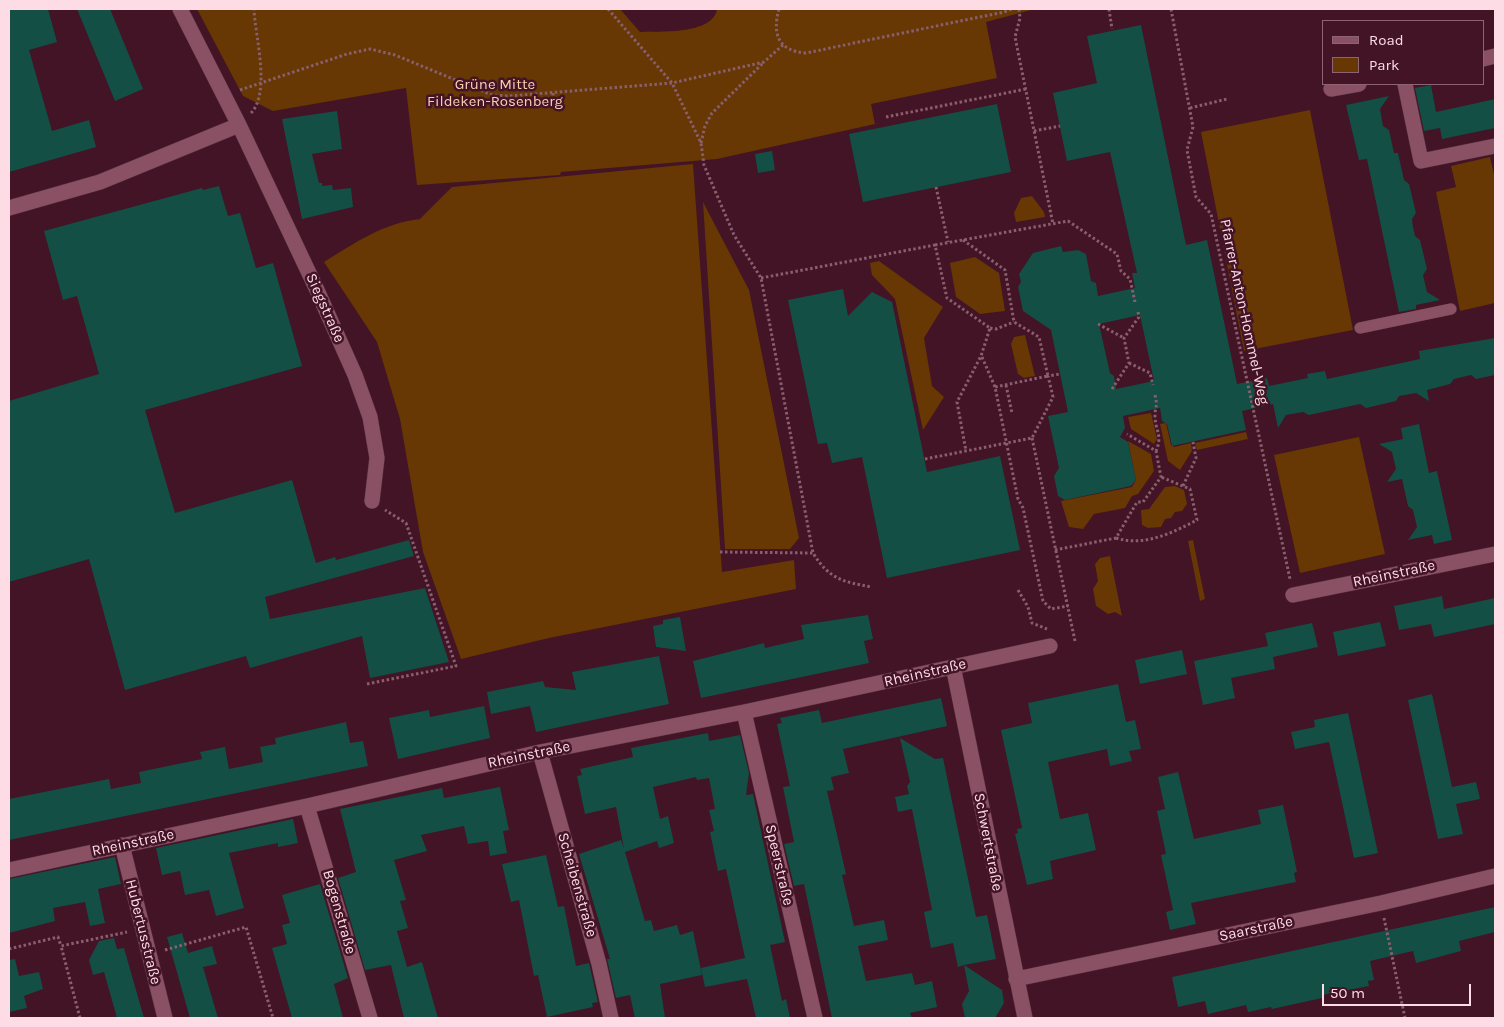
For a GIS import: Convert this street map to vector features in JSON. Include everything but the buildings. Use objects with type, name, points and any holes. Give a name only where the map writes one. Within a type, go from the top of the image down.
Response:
[{"type":"street","name":"Siegstraße","points":[[180,9],[239,125],[355,374],[370,417],[377,458],[372,501]]},
{"type":"street","points":[[1330,89],[1353,85]]},
{"type":"street","points":[[1405,85],[1421,161],[1495,146]]},
{"type":"street","points":[[9,208],[100,182],[239,125]]},
{"type":"street","name":"Rheinstraße","points":[[1293,595],[1495,554]]},
{"type":"street","name":"Rheinstraße","points":[[9,870],[307,806],[540,752],[744,712],[1050,646]]},
{"type":"street","name":"Schwertstraße","points":[[952,666],[1025,1018]]},
{"type":"street","name":"Speerstraße","points":[[744,712],[815,1018]]},
{"type":"street","name":"Scheibenstraße","points":[[540,752],[599,964],[610,1018]]},
{"type":"street","name":"Bogenstraße","points":[[307,806],[370,1018]]},
{"type":"street","name":"Hubertusstraße","points":[[122,845],[165,1018]]},
{"type":"street","name":"Saarstraße","points":[[1016,979],[1381,903],[1495,876]]},
{"type":"lane","points":[[1360,328],[1452,309]]},
{"type":"path","points":[[239,125],[256,108],[261,82],[254,9]]},
{"type":"path","points":[[608,9],[672,83],[701,143],[704,165],[731,226],[761,278],[813,553],[823,569],[843,582],[872,587]]},
{"type":"path","points":[[779,9],[776,21],[777,34],[783,45],[792,52],[806,53],[1012,9]]},
{"type":"path","points":[[1019,9],[1020,18],[1015,37],[1053,224]]},
{"type":"path","points":[[1109,9],[1112,29]]},
{"type":"path","name":"Pfarrer-Anton-Hommel-Weg","points":[[1171,9],[1193,127],[1187,150],[1196,197],[1211,214],[1293,595]]},
{"type":"path","points":[[701,143],[705,126],[712,113],[783,45]]},
{"type":"path","points":[[225,96],[261,82],[370,49],[395,55],[492,94],[509,96],[672,83],[764,62]]},
{"type":"path","points":[[886,117],[1026,89]]},
{"type":"path","points":[[553,93],[553,104]]},
{"type":"path","points":[[1190,108],[1227,100]]},
{"type":"path","points":[[1034,131],[1060,126]]},
{"type":"path","points":[[936,187],[948,242]]},
{"type":"path","points":[[761,278],[1068,221],[1117,254],[1121,272],[1130,279],[1135,302]]},
{"type":"path","points":[[963,239],[1005,270],[1014,322],[1039,337],[1053,397],[1032,438],[1076,641]]},
{"type":"path","points":[[935,245],[947,298],[990,328],[996,329],[1014,322]]},
{"type":"path","points":[[1112,390],[1130,363],[1124,338],[1138,317],[1138,312]]},
{"type":"path","points":[[1098,324],[1124,338]]},
{"type":"path","points":[[966,451],[957,402],[981,356],[990,328]]},
{"type":"path","points":[[981,356],[995,387],[1018,500],[1023,508],[1043,602],[1051,609],[1068,606]]},
{"type":"path","points":[[1130,363],[1150,373],[1153,386]]},
{"type":"path","points":[[995,387],[1060,374]]},
{"type":"path","points":[[1006,385],[1012,413]]},
{"type":"path","points":[[1116,538],[1137,502],[1143,502],[1161,477],[1156,451],[1160,440],[1154,413],[1158,407],[1155,395]]},
{"type":"path","points":[[1127,434],[1156,451]]},
{"type":"path","points":[[925,459],[1032,438]]},
{"type":"path","points":[[1183,486],[1196,458],[1193,442]]},
{"type":"path","points":[[1055,550],[1116,538],[1129,542],[1168,535],[1197,520],[1190,489],[1161,477]]},
{"type":"path","points":[[367,684],[456,666],[406,524],[372,501]]},
{"type":"path","points":[[720,552],[813,553]]},
{"type":"path","points":[[1018,590],[1028,607],[1032,623],[1047,629]]},
{"type":"path","points":[[1381,903],[1405,1018]]},
{"type":"path","points":[[148,954],[246,927],[273,1018]]},
{"type":"path","points":[[60,946],[142,929]]},
{"type":"path","points":[[9,949],[58,937],[80,1018]]},
{"type":"green space","name":"Grüne Mitte Fildeken-Rosenberg","points":[[197,9],[620,9],[640,32],[684,30],[696,27],[706,23],[713,17],[717,9],[1035,9],[986,22],[997,78],[871,104],[875,124],[717,159],[561,172],[560,175],[417,185],[406,88],[273,111],[243,96]]},
{"type":"green space","points":[[1310,110],[1353,330],[1244,351],[1201,132]]},
{"type":"green space","points":[[1490,157],[1495,179],[1495,303],[1460,311],[1436,192],[1456,187],[1451,166]]},
{"type":"green space","points":[[693,164],[722,572],[794,560],[796,589],[549,638],[461,659],[423,552],[400,419],[377,342],[324,262],[382,229],[420,219],[452,187]]},
{"type":"green space","points":[[1032,196],[1044,212],[1045,217],[1016,222],[1014,213],[1021,198]]},
{"type":"green space","points":[[703,202],[749,290],[799,538],[790,549],[725,549]]},
{"type":"green space","points":[[975,257],[999,273],[1005,311],[980,314],[956,297],[950,263]]},
{"type":"green space","points":[[879,261],[943,307],[924,338],[932,386],[944,397],[923,430],[895,299],[872,275],[870,263]]},
{"type":"green space","points":[[1025,335],[1035,376],[1024,378],[1018,374],[1011,344],[1014,337]]},
{"type":"green space","points":[[1151,413],[1157,439],[1154,444],[1131,429],[1128,417]]},
{"type":"green space","points":[[1166,423],[1171,445],[1174,447],[1191,443],[1192,451],[1180,470],[1168,461],[1160,424]]},
{"type":"green space","points":[[1246,432],[1248,439],[1197,450],[1195,443]]},
{"type":"green space","points":[[1359,437],[1385,554],[1300,573],[1274,455]]},
{"type":"green space","points":[[1128,441],[1151,454],[1154,471],[1138,494],[1132,496],[1125,508],[1094,514],[1083,529],[1069,527],[1061,501],[1132,487],[1136,480]]},
{"type":"green space","points":[[1175,486],[1184,490],[1187,504],[1182,511],[1175,512],[1171,518],[1165,519],[1161,527],[1148,528],[1142,525],[1141,510],[1149,509],[1165,487]]},
{"type":"green space","points":[[1193,540],[1205,599],[1200,601],[1188,541]]},
{"type":"green space","points":[[1110,556],[1122,616],[1115,612],[1108,614],[1096,606],[1093,589],[1098,581],[1095,564],[1100,558]]}]
